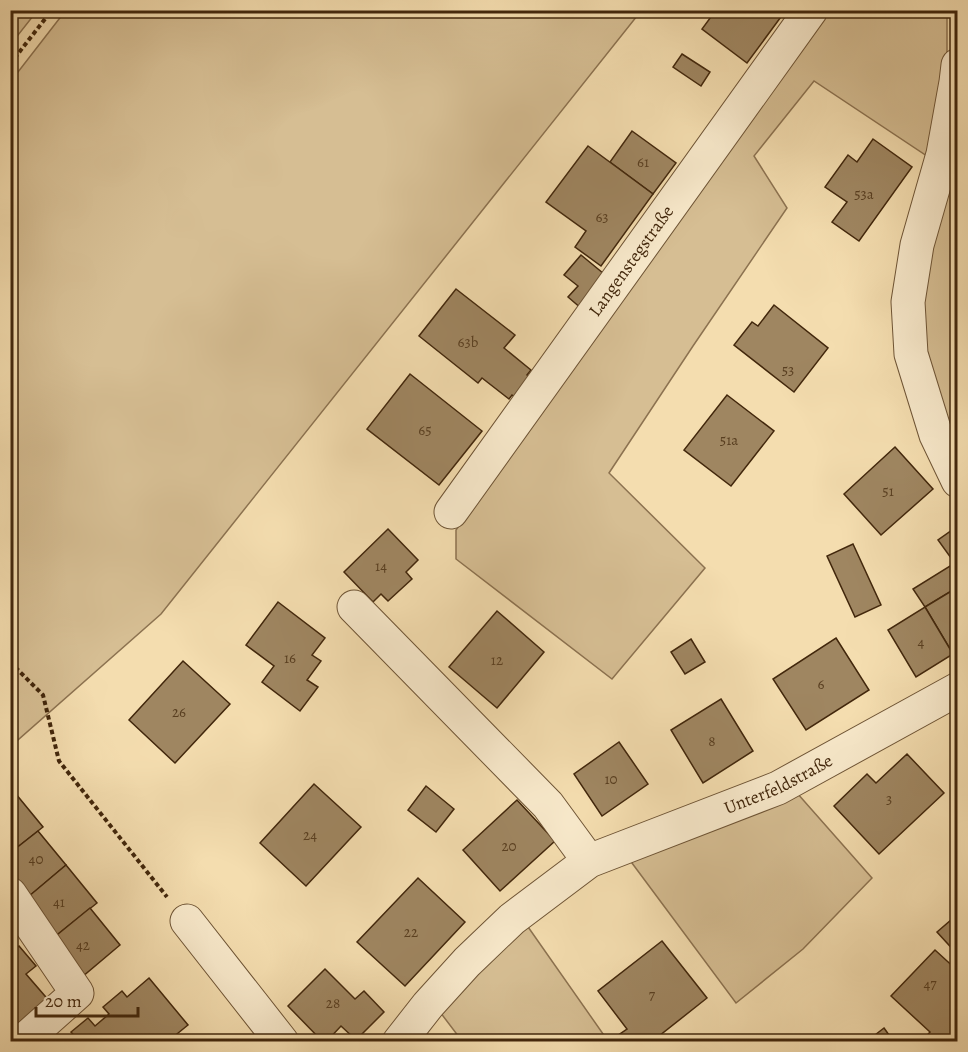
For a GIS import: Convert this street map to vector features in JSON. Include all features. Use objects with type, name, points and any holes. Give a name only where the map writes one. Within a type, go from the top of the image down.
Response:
[{"type":"street","name":"Langenstegstraße","points":[[451,512],[811,10]]},
{"type":"street","points":[[957,64],[943,154],[917,246],[908,302],[911,354],[936,435],[957,481]]},
{"type":"street","points":[[354,607],[548,805],[589,861]]},
{"type":"street","name":"Unterfeldstraße","points":[[399,1041],[467,962],[512,919],[589,861],[778,788],[957,689]]},
{"type":"street","points":[[11,897],[77,993],[22,1041]]},
{"type":"street","points":[[187,921],[282,1041]]},
{"type":"path","points":[[10,64],[52,10]]},
{"type":"path","points":[[10,662],[43,695],[59,761],[187,921]]},
{"type":"shaded area","points":[[66,10],[641,11],[161,614],[11,746],[11,81]]},
{"type":"shaded area","points":[[10,11],[37,11],[11,44]]},
{"type":"shaded area","points":[[823,11],[947,11],[947,67],[927,156],[814,81],[754,156],[787,208],[609,473],[705,568],[612,679],[456,559],[456,530]]},
{"type":"shaded area","points":[[957,130],[958,448],[916,329]]},
{"type":"shaded area","points":[[797,793],[872,878],[803,949],[736,1003],[629,859]]},
{"type":"shaded area","points":[[526,924],[608,1041],[462,1041],[440,1012]]},
{"type":"building","points":[[716,10],[786,10],[747,63],[702,29]]},
{"type":"building","points":[[682,54],[710,72],[701,86],[673,67]]},
{"type":"building","points":[[632,131],[676,163],[653,194],[610,162]]},
{"type":"building","points":[[873,139],[912,167],[859,241],[832,222],[847,202],[825,187],[848,155],[857,162]]},
{"type":"building","points":[[588,146],[653,194],[601,266],[575,247],[586,231],[546,202]]},
{"type":"building","points":[[581,255],[609,278],[582,309],[568,297],[578,286],[564,275]]},
{"type":"building","points":[[456,289],[515,335],[504,348],[531,370],[527,375],[535,382],[520,401],[512,395],[509,399],[482,378],[478,383],[419,336]]},
{"type":"building","points":[[774,305],[828,348],[794,392],[734,345],[752,322],[758,326]]},
{"type":"building","points":[[410,374],[482,431],[439,485],[367,429]]},
{"type":"building","points":[[727,395],[774,431],[731,486],[684,450]]},
{"type":"building","points":[[895,447],[933,489],[881,535],[844,494]]},
{"type":"building","points":[[955,528],[958,531],[958,553],[951,558],[938,540]]},
{"type":"building","points":[[388,529],[418,560],[406,572],[412,579],[388,601],[381,594],[373,602],[344,572]]},
{"type":"building","points":[[853,544],[881,605],[855,617],[827,556]]},
{"type":"building","points":[[958,561],[958,587],[925,607],[913,589]]},
{"type":"building","points":[[958,587],[958,651],[953,654],[925,607]]},
{"type":"building","points":[[278,602],[325,638],[312,655],[321,661],[307,680],[318,687],[300,711],[262,682],[274,666],[246,645]]},
{"type":"building","points":[[925,607],[953,654],[916,677],[888,630]]},
{"type":"building","points":[[497,611],[544,652],[497,708],[449,667]]},
{"type":"building","points":[[836,638],[869,690],[806,730],[773,679]]},
{"type":"building","points":[[691,639],[705,662],[685,674],[671,652]]},
{"type":"building","points":[[183,661],[230,704],[175,763],[129,720]]},
{"type":"building","points":[[721,699],[753,751],[703,783],[671,730]]},
{"type":"building","points":[[619,742],[648,784],[602,816],[574,774]]},
{"type":"building","points":[[907,754],[944,793],[879,854],[834,806],[867,774],[876,783]]},
{"type":"building","points":[[314,784],[361,827],[306,886],[260,843]]},
{"type":"building","points":[[426,786],[454,809],[436,832],[408,810]]},
{"type":"building","points":[[10,789],[43,827],[10,853]]},
{"type":"building","points":[[517,800],[555,841],[500,891],[463,850]]},
{"type":"building","points":[[38,831],[66,865],[27,898],[10,879],[10,853]]},
{"type":"building","points":[[66,865],[97,903],[52,939],[22,902]]},
{"type":"building","points":[[418,878],[465,922],[405,986],[357,942]]},
{"type":"building","points":[[90,908],[120,945],[76,982],[52,939]]},
{"type":"building","points":[[958,914],[958,955],[937,932]]},
{"type":"building","points":[[662,941],[707,998],[654,1040],[655,1042],[617,1042],[614,1038],[627,1029],[598,991]]},
{"type":"building","points":[[19,946],[36,966],[26,974],[51,1003],[18,1031],[10,1023],[10,953]]},
{"type":"building","points":[[935,950],[958,971],[958,1042],[921,1042],[930,1032],[891,996]]},
{"type":"building","points":[[325,969],[355,999],[364,991],[384,1012],[356,1040],[341,1026],[326,1042],[323,1042],[288,1006]]},
{"type":"building","points":[[149,978],[188,1025],[167,1042],[76,1042],[78,1040],[71,1032],[88,1018],[95,1026],[109,1014],[103,1007],[122,991],[127,997]]},
{"type":"building","points":[[884,1028],[894,1042],[866,1042]]}]
